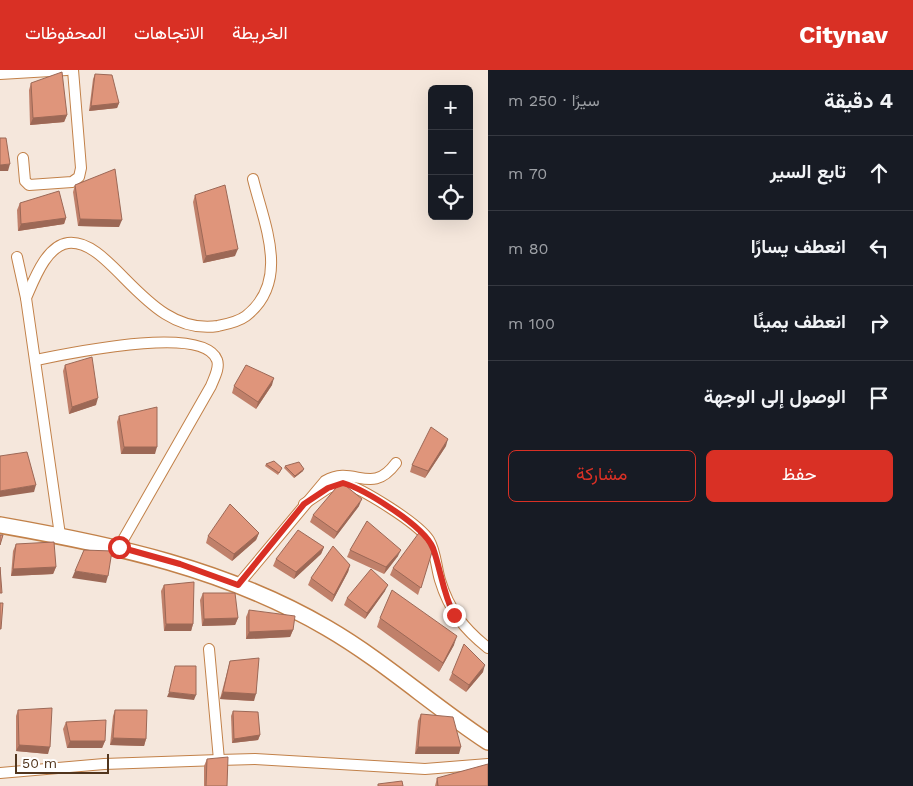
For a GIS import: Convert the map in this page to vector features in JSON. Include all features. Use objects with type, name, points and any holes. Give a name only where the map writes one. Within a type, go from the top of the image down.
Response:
[{"type":"main road","points":[[0,524],[119,547],[180,564],[238,585],[326,627],[362,650],[439,709],[488,742]]},
{"type":"street","points":[[0,74],[67,70]]},
{"type":"street","points":[[23,158],[25,181],[29,185],[72,182],[79,178],[81,168],[73,70]]},
{"type":"street","points":[[26,298],[51,253],[60,246],[74,243],[84,244],[96,252],[139,294],[171,318],[203,328],[226,325],[245,317],[259,303],[269,288],[272,268],[270,246],[253,179]]},
{"type":"street","points":[[17,257],[36,360],[60,535]]},
{"type":"street","points":[[36,360],[153,342],[185,344],[210,350],[218,361],[217,372],[211,386],[119,547]]},
{"type":"street","points":[[238,585],[304,504],[331,477],[347,476],[379,479],[387,475],[396,463]]},
{"type":"street","points":[[304,504],[328,488],[343,483],[366,493],[421,530],[432,548],[440,580],[454,615],[488,648]]},
{"type":"street","points":[[209,649],[220,760]]},
{"type":"street","points":[[0,773],[104,764],[255,759],[407,769],[456,768],[488,764]]},
{"type":"building","points":[[62,72],[67,115],[33,118],[31,83]]},
{"type":"building","points":[[95,74],[112,75],[119,103],[91,106]]},
{"type":"building","points":[[0,138],[6,138],[10,164],[0,165]]},
{"type":"building","points":[[115,169],[122,220],[80,219],[75,185]]},
{"type":"building","points":[[225,185],[238,249],[206,256],[195,195]]},
{"type":"building","points":[[59,191],[66,218],[21,224],[20,203]]},
{"type":"building","points":[[92,357],[98,398],[72,407],[65,365]]},
{"type":"building","points":[[246,365],[274,378],[258,402],[234,386]]},
{"type":"building","points":[[157,407],[157,447],[124,447],[119,416]]},
{"type":"building","points":[[431,427],[448,439],[428,471],[412,465]]},
{"type":"building","points":[[27,452],[36,485],[0,491],[0,456]]},
{"type":"building","points":[[274,461],[282,468],[279,473],[266,464]]},
{"type":"building","points":[[299,462],[304,469],[295,476],[285,466]]},
{"type":"building","points":[[341,482],[362,499],[337,532],[313,515]]},
{"type":"building","points":[[230,504],[259,533],[234,554],[208,536]]},
{"type":"building","points":[[367,521],[401,550],[386,567],[350,550]]},
{"type":"building","points":[[298,530],[324,547],[296,572],[276,559]]},
{"type":"building","points":[[421,530],[432,552],[421,588],[393,568]]},
{"type":"building","points":[[54,542],[56,567],[13,569],[16,544]]},
{"type":"building","points":[[333,546],[350,565],[334,595],[311,578]]},
{"type":"building","points":[[84,550],[112,551],[108,576],[75,571]]},
{"type":"building","points":[[0,567],[2,593],[0,593]]},
{"type":"building","points":[[371,569],[388,585],[367,613],[347,598]]},
{"type":"building","points":[[194,582],[193,624],[166,624],[164,585]]},
{"type":"building","points":[[392,590],[457,636],[443,663],[380,618]]},
{"type":"building","points":[[203,593],[235,593],[238,618],[204,619]]},
{"type":"building","points":[[0,603],[3,603],[1,629],[0,629]]},
{"type":"building","points":[[249,610],[295,616],[293,630],[249,632]]},
{"type":"building","points":[[464,644],[485,665],[469,685],[452,673]]},
{"type":"building","points":[[259,658],[256,694],[223,692],[230,661]]},
{"type":"building","points":[[175,666],[196,666],[196,695],[169,692]]},
{"type":"building","points":[[52,708],[50,747],[19,745],[18,710]]},
{"type":"building","points":[[115,710],[147,710],[146,739],[113,738]]},
{"type":"building","points":[[233,711],[258,712],[260,735],[234,739]]},
{"type":"building","points":[[421,714],[453,717],[461,747],[418,747]]},
{"type":"building","points":[[106,720],[105,741],[70,741],[66,722]]},
{"type":"building","points":[[228,757],[227,786],[206,786],[207,759]]},
{"type":"building","points":[[488,764],[488,786],[438,786],[437,778]]},
{"type":"building","points":[[402,781],[403,786],[378,786],[378,784]]},
{"type":"route","points":[[119,547],[180,564],[238,585],[277,540],[304,504],[328,488],[338,483],[343,483],[366,493],[421,530],[432,548],[440,580],[454,615]]}]
